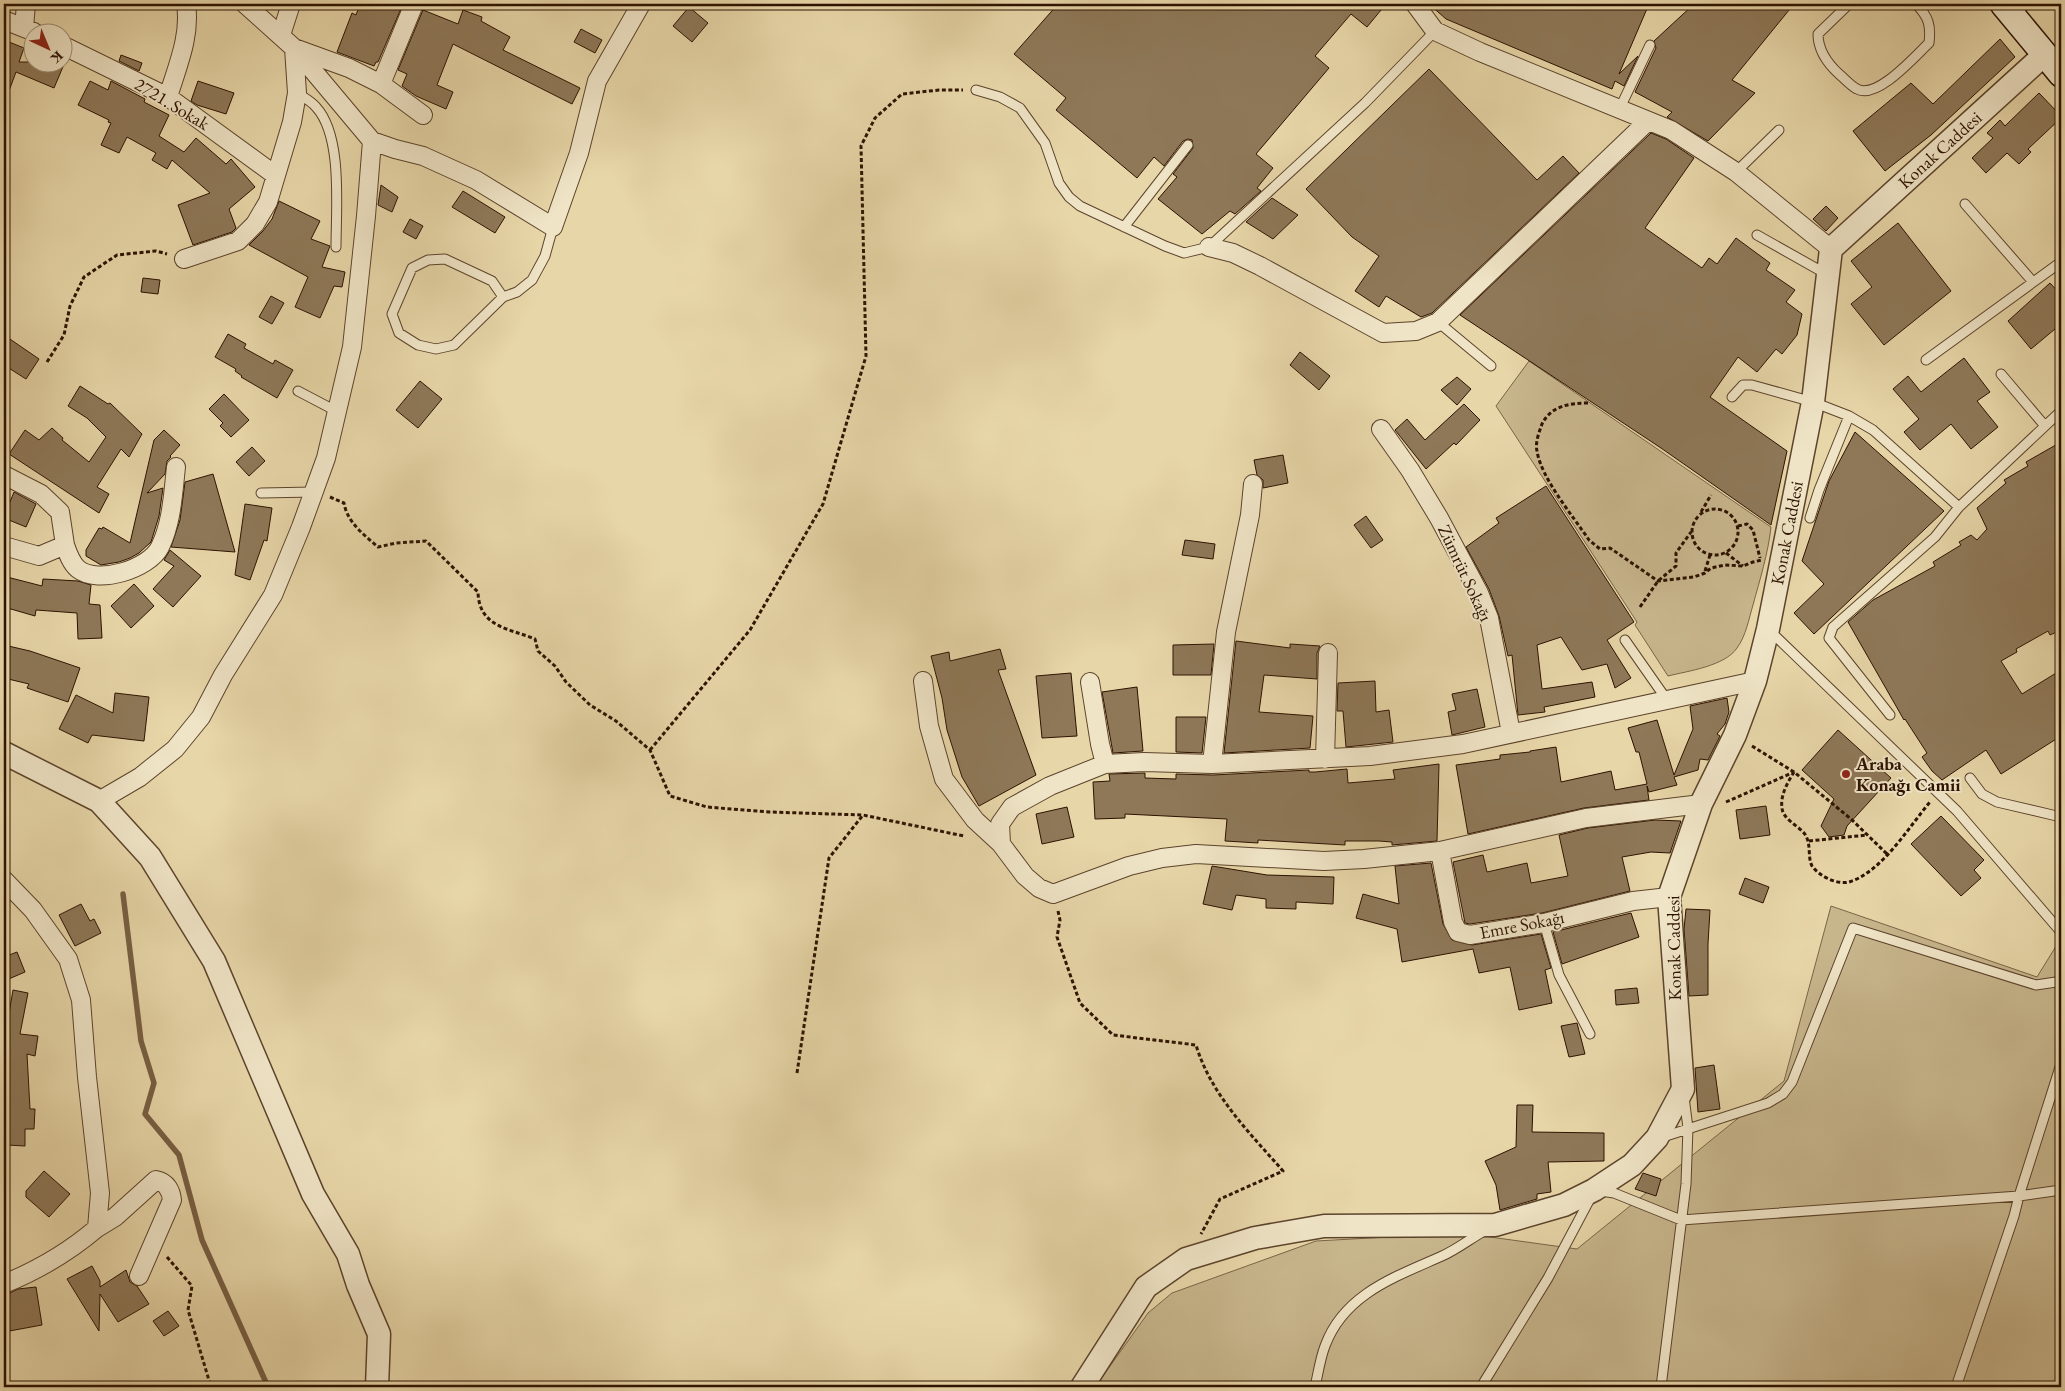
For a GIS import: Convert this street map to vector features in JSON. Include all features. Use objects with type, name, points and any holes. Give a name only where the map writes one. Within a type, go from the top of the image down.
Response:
[{"type":"main road","points":[[2014,7],[2045,54],[2061,74]]},
{"type":"street","points":[[26,4],[28,22]]},
{"type":"street","points":[[168,97],[183,48],[188,19],[186,4]]},
{"type":"street","points":[[245,4],[294,48],[372,141],[422,156],[476,180],[553,227],[578,153],[597,81],[641,4]]},
{"type":"street","points":[[281,35],[291,4]]},
{"type":"street","points":[[381,84],[414,4]]},
{"type":"street","points":[[1415,4],[1435,31],[1480,52],[1671,130],[1736,172],[1831,249]]},
{"type":"street","points":[[4,20],[22,27]]},
{"type":"street","points":[[294,48],[349,68],[381,84],[423,115]]},
{"type":"street","points":[[184,259],[238,241],[255,224],[268,202],[292,122],[297,93],[294,48]]},
{"type":"street","name":"2721. Sokak","points":[[72,51],[168,97],[275,175]]},
{"type":"street","name":"Konak Caddesi","points":[[1683,1089],[1669,897],[1701,804],[1735,735],[1755,681],[1768,629],[1770,561],[1813,402],[1831,249],[2045,54]]},
{"type":"street","points":[[1209,247],[1233,253],[1260,266],[1384,333],[1416,331],[1438,322],[1648,121]]},
{"type":"street","points":[[99,801],[140,777],[168,754],[201,717],[223,675],[273,595],[314,492],[326,458],[338,412],[352,347],[372,141]]},
{"type":"street","name":"Zümrüt Sokağı","points":[[1381,429],[1410,470],[1439,518],[1482,601],[1489,618],[1511,733]]},
{"type":"street","points":[[4,476],[41,494],[60,512],[65,545],[70,559],[78,569],[87,574],[108,576],[138,568],[160,548],[171,515],[176,467]]},
{"type":"street","points":[[1212,764],[1226,632],[1250,515],[1253,484]]},
{"type":"street","points":[[4,546],[39,556],[65,545]]},
{"type":"street","points":[[1325,759],[1328,653]]},
{"type":"street","points":[[922,681],[929,726],[944,779],[975,820],[1001,844],[1025,876],[1040,888],[1053,894],[1129,866],[1162,858],[1196,854],[1324,861],[1364,859],[1440,851],[1586,818],[1701,804]]},
{"type":"street","points":[[1001,844],[1000,824],[1012,807],[1050,786],[1105,764],[1144,762],[1212,764],[1370,756],[1463,744],[1755,681]]},
{"type":"street","points":[[1090,682],[1105,764]]},
{"type":"street","points":[[4,753],[99,801],[150,857],[214,961],[314,1194],[348,1254],[358,1285],[379,1334],[377,1387]]},
{"type":"street","name":"Emre Sokağı","points":[[1440,851],[1448,904],[1453,922],[1458,932],[1470,935],[1544,923],[1633,901],[1669,897]]},
{"type":"street","points":[[4,880],[33,910],[68,959],[81,1000],[100,1193],[97,1228]]},
{"type":"street","points":[[1082,1387],[1146,1287],[1186,1259],[1255,1238],[1324,1226],[1495,1225],[1564,1205],[1594,1190],[1632,1164],[1657,1138],[1683,1089]]},
{"type":"street","points":[[4,1284],[75,1247],[97,1228],[115,1217],[149,1185],[156,1180],[162,1181],[171,1192],[172,1200],[139,1276]]},
{"type":"lane","points":[[1849,4],[1818,34],[1818,45],[1830,66],[1858,90],[1874,91],[1895,75],[1929,43],[1931,29],[1927,15],[1916,4]]},
{"type":"lane","points":[[976,90],[1000,97],[1020,108],[1045,143],[1059,183],[1068,197],[1080,206],[1184,253],[1209,247],[1365,103],[1435,31]]},
{"type":"lane","points":[[1619,110],[1650,45]]},
{"type":"lane","points":[[297,93],[316,106],[322,114],[335,153],[336,247]]},
{"type":"lane","points":[[1736,172],[1779,130]]},
{"type":"lane","points":[[1124,227],[1188,145]]},
{"type":"lane","points":[[1965,204],[2033,282]]},
{"type":"lane","points":[[503,297],[492,281],[445,259],[428,260],[412,268],[392,314],[399,333],[418,345],[436,349],[454,345],[503,297],[517,292],[532,280],[545,256],[553,227]]},
{"type":"lane","points":[[1757,235],[1828,275]]},
{"type":"lane","points":[[1926,360],[2061,262]]},
{"type":"lane","points":[[1438,322],[1491,366]]},
{"type":"lane","points":[[2001,374],[2045,426]]},
{"type":"lane","points":[[1732,397],[1744,385],[1752,385],[1813,402],[1849,416],[1873,430],[1958,507]]},
{"type":"lane","points":[[298,391],[338,412]]},
{"type":"lane","points":[[1890,715],[1828,638],[1833,627],[1936,537],[1958,507],[2061,411]]},
{"type":"lane","points":[[1810,518],[1819,490],[1849,416]]},
{"type":"lane","points":[[261,494],[314,492]]},
{"type":"lane","points":[[1768,629],[1957,811],[2061,932]]},
{"type":"lane","points":[[1625,640],[1668,700]]},
{"type":"lane","points":[[1970,778],[1982,794],[1998,802],[2061,817]]},
{"type":"lane","points":[[1544,923],[1559,975],[1590,1034]]},
{"type":"lane","points":[[1657,1138],[1768,1103],[1784,1094],[1792,1082],[1806,1052],[1852,928],[2036,984],[2056,982],[2061,979]]},
{"type":"lane","points":[[1956,1387],[2014,1216],[2061,1064]]},
{"type":"lane","points":[[1661,1387],[1686,1184],[1688,1128],[1683,1089]]},
{"type":"lane","points":[[1482,1387],[1548,1278],[1594,1190],[1614,1193],[1681,1220],[2019,1196],[2061,1190]]},
{"type":"lane","points":[[1316,1387],[1324,1346],[1335,1324],[1349,1305],[1376,1286],[1405,1271],[1444,1255],[1495,1225]]},
{"type":"path","points":[[650,750],[750,630],[823,504],[866,356],[861,146],[875,118],[902,94],[939,90],[976,90]]},
{"type":"path","points":[[47,362],[64,335],[70,306],[84,277],[117,255],[156,251],[184,259]]},
{"type":"path","points":[[1588,403],[1575,403],[1559,407],[1547,416],[1542,426],[1536,449],[1542,469],[1589,540],[1600,549],[1610,548],[1658,581],[1694,577],[1705,573],[1711,568],[1725,565],[1743,566],[1770,561],[1754,530],[1747,524],[1738,526]]},
{"type":"path","points":[[314,492],[344,503],[346,513],[362,533],[378,547],[396,543],[426,541],[478,592],[478,604],[485,616],[493,624],[535,639],[538,651],[555,666],[572,688],[590,705],[616,721],[650,750],[670,796],[707,807],[769,812],[863,815],[1001,844]]},
{"type":"path","points":[[1640,607],[1658,581],[1676,566],[1676,553],[1691,532],[1697,517],[1711,496]]},
{"type":"path","points":[[1691,532],[1697,547],[1710,555],[1718,556],[1726,553],[1733,548],[1737,541],[1738,526],[1730,514],[1724,510],[1709,509],[1697,517]]},
{"type":"path","points":[[1726,553],[1743,566]]},
{"type":"path","points":[[1705,573],[1710,555]]},
{"type":"path","points":[[1730,743],[1753,746],[1794,772],[1842,812],[1887,854]]},
{"type":"path","points":[[1794,772],[1784,789],[1781,808],[1788,819],[1809,841],[1812,865],[1825,878],[1837,882],[1848,882],[1873,869],[1938,792]]},
{"type":"path","points":[[1701,804],[1722,803],[1794,772]]},
{"type":"path","points":[[797,1073],[829,858],[863,815]]},
{"type":"path","points":[[1809,841],[1867,835]]},
{"type":"path","points":[[1053,894],[1060,920],[1057,937],[1080,1003],[1113,1035],[1196,1045],[1200,1059],[1225,1105],[1283,1171],[1220,1200],[1186,1259]]},
{"type":"path","points":[[154,1242],[192,1286],[188,1310],[211,1387]]},
{"type":"shaded area","points":[[1529,361],[1771,527],[1764,566],[1745,633],[1737,648],[1724,659],[1706,667],[1668,676],[1635,625],[1637,622],[1496,406]]},
{"type":"shaded area","points":[[1831,906],[2037,977],[2061,938],[2061,1387],[1095,1387],[1148,1313],[1172,1293],[1316,1241],[1461,1233],[1577,1249],[1784,1081]]},
{"type":"building","points":[[360,4],[403,4],[378,62],[374,66],[337,52],[352,13],[356,15]]},
{"type":"building","points":[[1058,4],[1386,4],[1367,27],[1351,14],[1315,56],[1329,68],[1256,154],[1273,168],[1257,188],[1261,191],[1235,214],[1230,211],[1202,234],[1158,199],[1177,177],[1173,174],[1193,148],[1192,140],[1183,141],[1164,166],[1154,157],[1137,178],[1056,110],[1066,98],[1014,54]]},
{"type":"building","points":[[1429,4],[1649,4],[1619,74],[1638,56],[1624,86],[1615,81],[1612,89],[1446,19]]},
{"type":"building","points":[[1694,4],[1794,4],[1732,80],[1755,93],[1708,141],[1667,117],[1672,112],[1635,92],[1656,48],[1654,41]]},
{"type":"building","points":[[689,7],[708,23],[692,42],[673,26]]},
{"type":"building","points":[[423,10],[458,24],[463,10],[482,17],[481,21],[510,37],[503,50],[580,88],[572,104],[453,44],[437,85],[453,92],[446,109],[416,96],[402,86],[407,74],[398,70]]},
{"type":"building","points":[[581,29],[602,40],[595,53],[574,42]]},
{"type":"building","points":[[2000,39],[2015,57],[1931,135],[1885,171],[1853,131],[1911,83],[1933,104]]},
{"type":"building","points":[[4,40],[22,47],[19,62],[22,62],[22,72],[61,72],[54,88],[16,72],[6,99],[4,98]]},
{"type":"building","points":[[121,55],[142,63],[139,71],[119,61]]},
{"type":"building","points":[[1429,69],[1537,180],[1563,156],[1579,173],[1432,313],[1421,317],[1386,296],[1379,307],[1355,291],[1379,256],[1352,237],[1306,189]]},
{"type":"building","points":[[90,81],[108,90],[111,81],[145,99],[144,102],[169,115],[159,136],[184,152],[196,138],[226,164],[231,159],[255,187],[229,209],[236,228],[232,232],[193,245],[178,205],[210,193],[172,160],[167,169],[152,160],[156,153],[127,137],[119,153],[101,145],[111,123],[108,122],[109,120],[78,105]]},
{"type":"building","points":[[198,81],[234,93],[226,114],[197,105],[191,101]]},
{"type":"building","points":[[2039,93],[2061,118],[2028,149],[2031,152],[2019,164],[2007,153],[1986,173],[1972,158],[1993,138],[1987,133],[2000,120],[2005,126]]},
{"type":"building","points":[[1651,133],[1666,139],[1694,158],[1645,228],[1702,268],[1709,258],[1717,264],[1736,238],[1770,263],[1766,270],[1795,290],[1786,302],[1802,314],[1797,335],[1782,354],[1776,349],[1757,372],[1738,357],[1710,397],[1787,451],[1771,525],[1661,448],[1460,315]]},
{"type":"building","points":[[381,185],[398,197],[392,212],[378,205]]},
{"type":"building","points":[[463,191],[505,217],[495,233],[452,207]]},
{"type":"building","points":[[1272,198],[1298,215],[1273,239],[1246,222]]},
{"type":"building","points":[[279,201],[320,221],[311,239],[330,246],[322,267],[345,272],[342,287],[334,286],[320,318],[295,307],[308,277],[249,245],[272,219]]},
{"type":"building","points":[[1826,206],[1838,218],[1826,231],[1813,219]]},
{"type":"building","points":[[410,219],[423,226],[416,239],[403,232]]},
{"type":"building","points":[[1898,223],[1951,291],[1884,345],[1851,304],[1872,287],[1851,261]]},
{"type":"building","points":[[143,278],[160,280],[158,294],[141,292]]},
{"type":"building","points":[[2050,283],[2061,295],[2061,324],[2031,349],[2008,321]]},
{"type":"building","points":[[271,296],[284,303],[272,324],[259,317]]},
{"type":"building","points":[[228,334],[246,344],[244,348],[273,364],[275,360],[293,370],[277,398],[241,377],[235,371],[236,369],[215,357]]},
{"type":"building","points":[[4,335],[39,359],[26,379],[4,365]]},
{"type":"building","points":[[1300,352],[1330,376],[1319,390],[1290,365]]},
{"type":"building","points":[[1964,358],[1990,392],[1977,401],[1998,427],[1971,449],[1951,424],[1920,450],[1904,432],[1919,419],[1893,389],[1908,376],[1921,392]]},
{"type":"building","points":[[1457,377],[1471,389],[1457,405],[1441,390]]},
{"type":"building","points":[[420,381],[442,399],[418,428],[396,410]]},
{"type":"building","points":[[80,386],[108,404],[110,403],[142,434],[129,457],[121,449],[97,487],[109,494],[99,513],[9,454],[25,430],[39,440],[52,428],[63,438],[62,440],[89,462],[106,437],[87,418],[68,406]]},
{"type":"building","points":[[224,394],[249,420],[231,437],[220,426],[223,423],[209,409]]},
{"type":"building","points":[[1464,404],[1480,420],[1456,445],[1454,443],[1426,469],[1395,430],[1407,419],[1425,440]]},
{"type":"building","points":[[164,430],[180,445],[167,461],[165,474],[147,493],[163,488],[159,516],[151,542],[130,558],[101,565],[86,556],[86,550],[99,528],[102,529],[103,527],[130,543],[154,440]]},
{"type":"building","points":[[1855,432],[1944,511],[1814,634],[1794,613],[1824,584],[1802,561],[1829,481]]},
{"type":"building","points":[[2061,442],[2061,630],[2050,635],[2048,631],[2016,649],[2017,652],[2001,661],[2022,694],[2061,670],[2061,736],[2001,774],[1986,750],[1942,780],[1932,771],[1922,757],[1927,753],[1904,720],[1848,622],[1873,600],[1935,566],[1933,562],[1961,545],[1959,542],[1971,535],[1977,540],[1987,529],[1977,508],[2006,483],[2004,480],[2028,466],[2026,462]]},
{"type":"building","points":[[252,447],[265,461],[249,476],[236,462]]},
{"type":"building","points":[[1283,455],[1288,483],[1263,488],[1263,480],[1257,475],[1254,460]]},
{"type":"building","points":[[213,474],[235,552],[171,547],[180,520],[185,482]]},
{"type":"building","points":[[1546,486],[1634,622],[1607,640],[1631,678],[1615,688],[1607,664],[1582,670],[1561,637],[1537,645],[1542,689],[1592,682],[1595,697],[1544,707],[1545,712],[1518,715],[1512,655],[1508,656],[1499,616],[1489,589],[1466,547],[1499,523],[1496,518]]},
{"type":"building","points":[[14,492],[36,504],[26,527],[4,518],[4,500],[10,502]]},
{"type":"building","points":[[245,504],[272,508],[267,541],[264,540],[250,580],[235,575]]},
{"type":"building","points":[[1366,516],[1383,540],[1371,548],[1354,525]]},
{"type":"building","points":[[1185,540],[1215,544],[1213,559],[1182,555]]},
{"type":"building","points":[[170,550],[201,576],[173,607],[153,589],[174,566],[164,560]]},
{"type":"building","points":[[7,577],[42,586],[43,579],[78,581],[91,585],[89,604],[100,605],[102,638],[78,639],[77,613],[36,610],[35,616],[4,607],[4,590]]},
{"type":"building","points":[[134,584],[154,606],[131,628],[111,606]]},
{"type":"building","points":[[1236,641],[1290,648],[1290,644],[1320,646],[1317,653],[1317,679],[1264,675],[1259,712],[1313,716],[1310,748],[1224,753]]},
{"type":"building","points":[[1214,644],[1211,675],[1173,675],[1173,645]]},
{"type":"building","points":[[4,645],[30,651],[80,668],[68,702],[27,688],[29,684],[4,678]]},
{"type":"building","points":[[1000,649],[1006,669],[998,670],[1036,775],[979,806],[962,777],[947,730],[942,698],[931,656],[949,652],[950,661]]},
{"type":"building","points":[[1071,673],[1077,736],[1042,738],[1036,676]]},
{"type":"building","points":[[1375,681],[1376,712],[1389,710],[1393,742],[1346,747],[1343,711],[1337,711],[1338,683]]},
{"type":"building","points":[[1137,687],[1143,751],[1113,753],[1102,692]]},
{"type":"building","points":[[1477,689],[1485,727],[1452,735],[1448,712],[1456,710],[1452,694]]},
{"type":"building","points":[[115,693],[149,697],[144,741],[92,735],[88,743],[59,729],[76,695],[113,713]]},
{"type":"building","points":[[1727,698],[1729,712],[1725,724],[1717,734],[1720,736],[1708,760],[1700,759],[1698,770],[1674,777],[1677,785],[1649,792],[1647,786],[1649,800],[1584,808],[1468,834],[1456,765],[1500,759],[1500,755],[1556,747],[1561,782],[1611,771],[1615,790],[1647,784],[1639,752],[1636,752],[1628,728],[1657,720],[1674,775],[1693,729],[1690,706]]},
{"type":"building","points":[[1176,717],[1206,717],[1202,753],[1176,752]]},
{"type":"building","name":"Araba Konağı Camii","points":[[1838,730],[1891,778],[1847,826],[1844,835],[1829,837],[1821,826],[1834,799],[1802,770]]},
{"type":"building","points":[[1439,764],[1437,841],[1392,845],[1392,842],[1345,841],[1345,845],[1258,840],[1258,843],[1225,841],[1227,819],[1125,814],[1125,818],[1095,819],[1093,782],[1110,781],[1109,774],[1145,773],[1145,778],[1176,779],[1176,774],[1213,775],[1309,770],[1309,772],[1315,772],[1347,769],[1348,783],[1395,779],[1393,770]]},
{"type":"building","points":[[1766,806],[1770,835],[1740,839],[1736,810]]},
{"type":"building","points":[[1067,807],[1074,837],[1042,844],[1036,814]]},
{"type":"building","points":[[1941,816],[1984,860],[1974,870],[1981,878],[1961,896],[1911,844]]},
{"type":"building","points":[[1655,820],[1681,821],[1670,853],[1651,852],[1622,857],[1630,891],[1542,913],[1470,924],[1465,923],[1453,862],[1483,855],[1487,872],[1527,863],[1531,883],[1568,876],[1559,835],[1588,828]]},
{"type":"building","points":[[1431,863],[1443,924],[1452,940],[1472,945],[1541,934],[1551,968],[1545,970],[1552,1003],[1519,1010],[1510,967],[1479,973],[1473,949],[1402,962],[1397,929],[1356,918],[1363,894],[1399,904],[1395,866]]},
{"type":"building","points":[[1212,866],[1267,875],[1334,877],[1333,904],[1296,902],[1296,909],[1266,908],[1266,899],[1236,895],[1232,910],[1203,904]]},
{"type":"building","points":[[1745,878],[1769,887],[1763,903],[1739,894]]},
{"type":"building","points":[[81,904],[90,921],[94,919],[101,933],[75,946],[59,915]]},
{"type":"building","points":[[1686,909],[1710,910],[1708,995],[1689,996],[1684,929]]},
{"type":"building","points":[[1631,913],[1639,937],[1562,964],[1553,932]]},
{"type":"building","points":[[17,952],[25,972],[4,981],[4,957]]},
{"type":"building","points":[[1637,988],[1639,1003],[1616,1005],[1615,990]]},
{"type":"building","points":[[13,990],[28,993],[20,1034],[38,1036],[35,1056],[27,1054],[30,1109],[35,1109],[34,1129],[25,1129],[25,1146],[7,1145],[8,1105],[4,1105],[4,1042]]},
{"type":"building","points":[[1577,1023],[1585,1054],[1569,1057],[1561,1026]]},
{"type":"building","points":[[1714,1065],[1720,1109],[1698,1112],[1695,1068]]},
{"type":"building","points":[[1517,1105],[1533,1105],[1532,1132],[1604,1133],[1604,1161],[1548,1162],[1551,1192],[1537,1194],[1537,1199],[1500,1210],[1496,1185],[1485,1161],[1516,1147]]},
{"type":"building","points":[[44,1171],[70,1194],[49,1217],[26,1197],[26,1191]]},
{"type":"building","points":[[1643,1173],[1661,1179],[1656,1196],[1635,1189]]},
{"type":"building","points":[[92,1266],[100,1281],[100,1287],[126,1270],[130,1282],[137,1286],[149,1304],[118,1322],[100,1294],[99,1331],[67,1279]]},
{"type":"building","points":[[36,1287],[42,1325],[4,1332],[4,1300],[9,1300],[8,1294],[18,1289]]},
{"type":"building","points":[[168,1311],[179,1326],[164,1336],[153,1321]]},
{"type":"waterway","points":[[123,894],[141,1041],[154,1083],[145,1114],[179,1155],[202,1240],[268,1387]]},
{"type":"place","name":"Araba Konağı Camii","points":[[1846,774]]}]
